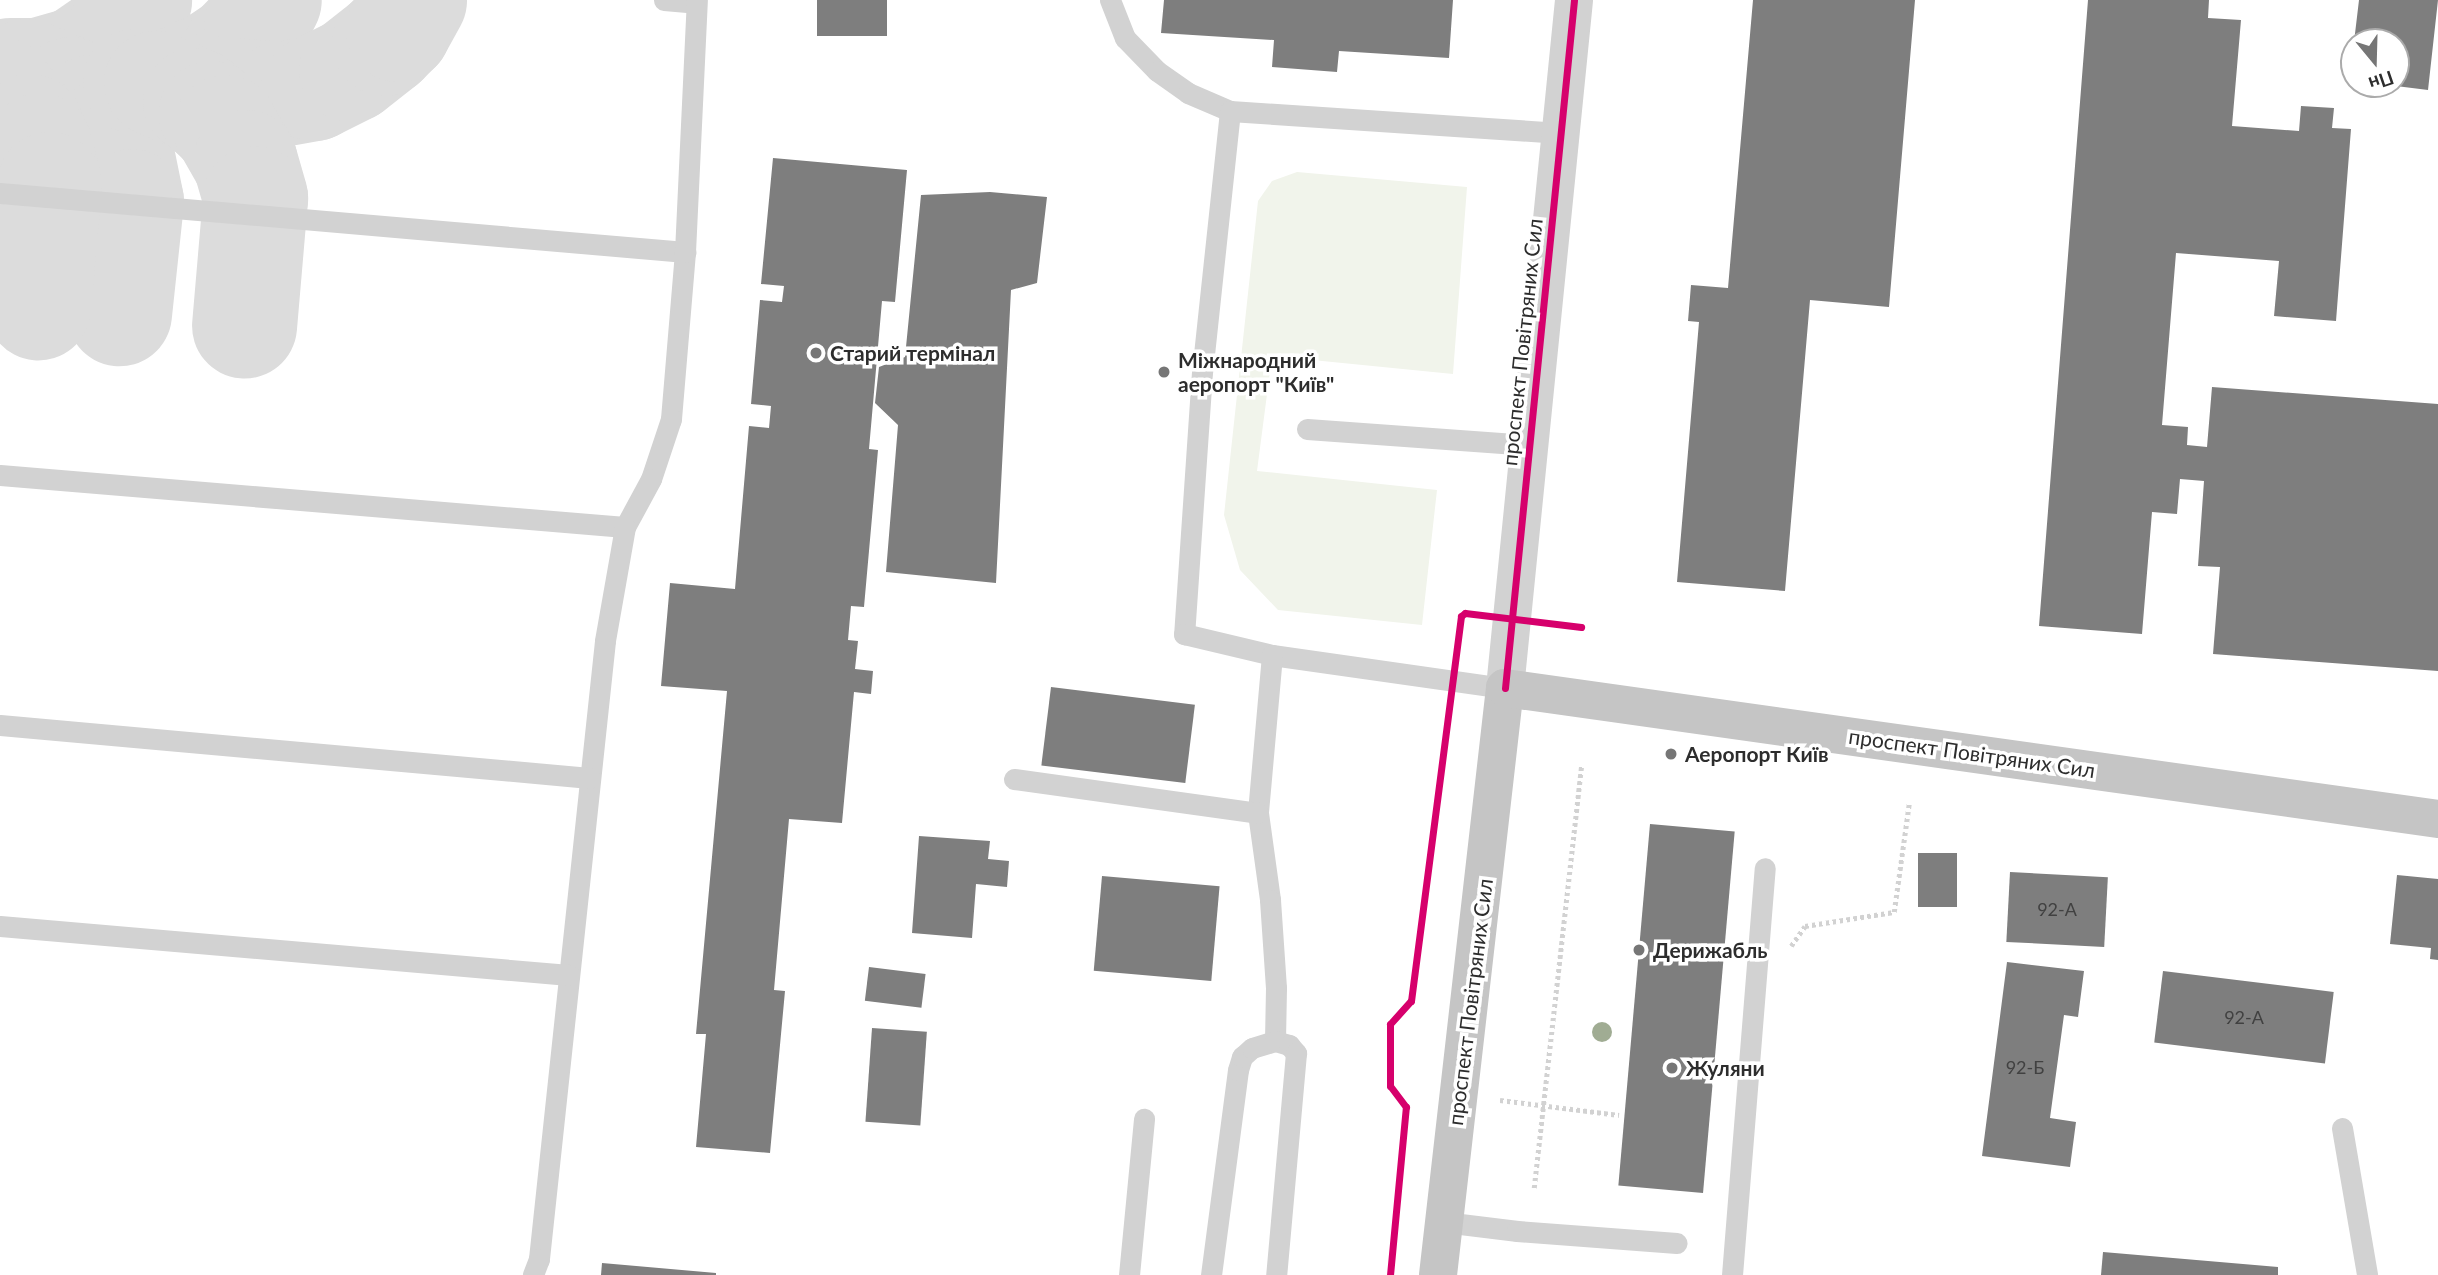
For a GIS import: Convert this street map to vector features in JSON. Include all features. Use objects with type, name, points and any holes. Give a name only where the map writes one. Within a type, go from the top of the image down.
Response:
[{"type":"main road","name":"проспект Повітряних Сил","points":[[1438,1275],[1506,688],[2438,819]]},
{"type":"street","name":"проспект Повітряних Сил","points":[[1506,688],[1574,0]]},
{"type":"lane","points":[[533,1275],[539,1259],[605,642],[625,527],[651,479],[671,419],[685,252],[697,1],[664,0]]},
{"type":"lane","points":[[1110,0],[1125,38],[1157,71],[1188,93],[1230,111],[1560,133]]},
{"type":"lane","points":[[1230,111],[1202,372],[1184,634],[1272,655],[1506,688]]},
{"type":"lane","points":[[0,194],[685,252]]},
{"type":"lane","points":[[1307,429],[1529,445]]},
{"type":"lane","points":[[0,475],[625,527]]},
{"type":"lane","points":[[1272,655],[1258,813],[1270,900],[1276,988],[1275,1041]]},
{"type":"lane","points":[[0,725],[590,778]]},
{"type":"lane","points":[[1014,779],[1258,813]]},
{"type":"lane","points":[[1732,1275],[1765,868]]},
{"type":"lane","points":[[0,926],[569,975]]},
{"type":"lane","points":[[1211,1275],[1238,1070],[1242,1057],[1252,1048],[1275,1041],[1289,1045],[1296,1053],[1276,1275]]},
{"type":"lane","points":[[1129,1275],[1144,1119]]},
{"type":"lane","points":[[2342,1128],[2367,1275]]},
{"type":"lane","points":[[1444,1222],[1517,1231],[1677,1243]]},
{"type":"path","points":[[1534,1188],[1581,766]]},
{"type":"path","points":[[1790,947],[1805,926],[1894,912],[1909,804]]},
{"type":"path","points":[[1500,1100],[1619,1115]]},
{"type":"shaded area","points":[[1297,172],[1467,187],[1453,374],[1272,356],[1257,471],[1437,490],[1422,625],[1278,610],[1240,570],[1224,515],[1258,201],[1272,181]]},
{"type":"building","points":[[817,0],[887,0],[887,36],[817,36]]},
{"type":"building","points":[[1164,0],[1453,0],[1449,58],[1339,51],[1337,72],[1272,67],[1274,40],[1161,33]]},
{"type":"building","points":[[1753,0],[1915,0],[1889,307],[1810,300],[1785,591],[1677,582],[1699,322],[1688,321],[1691,285],[1728,288]]},
{"type":"building","points":[[2088,0],[2209,0],[2208,18],[2241,20],[2232,126],[2299,131],[2301,106],[2334,108],[2332,128],[2351,129],[2336,321],[2274,316],[2279,261],[2176,253],[2162,425],[2188,427],[2187,445],[2207,447],[2212,387],[2438,404],[2438,671],[2213,654],[2220,567],[2198,566],[2204,481],[2180,479],[2177,514],[2152,512],[2142,634],[2039,626]]},
{"type":"building","points":[[2359,0],[2438,0],[2428,90],[2410,88],[2410,28],[2356,28]]},
{"type":"building","points":[[773,158],[907,170],[895,302],[882,301],[869,449],[878,450],[864,607],[851,606],[848,640],[858,641],[855,669],[873,671],[871,694],[854,692],[842,823],[789,819],[774,990],[785,991],[770,1153],[696,1147],[706,1034],[696,1034],[727,691],[661,686],[670,583],[735,589],[749,426],[769,428],[771,406],[751,404],[760,300],[782,302],[784,286],[761,284]]},
{"type":"building","points":[[990,192],[1047,197],[1037,283],[1011,290],[996,583],[886,572],[898,425],[875,403],[879,367],[905,357],[921,195]]},
{"type":"building","points":[[1051,687],[1195,705],[1185,783],[1041,765]]},
{"type":"building","name":"Жуляни","points":[[1650,824],[1735,831],[1703,1193],[1618,1186]]},
{"type":"building","points":[[919,836],[990,841],[988,859],[1009,861],[1007,887],[976,884],[972,938],[912,933]]},
{"type":"building","points":[[1918,853],[1957,853],[1957,907],[1918,907]]},
{"type":"building","points":[[2010,872],[2108,877],[2104,947],[2006,942]]},
{"type":"building","points":[[2397,875],[2438,879],[2438,960],[2430,959],[2431,948],[2390,944]]},
{"type":"building","points":[[1102,876],[1220,886],[1211,981],[1094,971]]},
{"type":"building","points":[[2007,962],[2084,971],[2078,1017],[2064,1015],[2050,1118],[2076,1122],[2070,1167],[1982,1156]]},
{"type":"building","points":[[869,967],[926,974],[921,1008],[865,1001]]},
{"type":"building","points":[[2163,971],[2334,992],[2325,1063],[2154,1042]]},
{"type":"building","points":[[872,1028],[927,1032],[920,1126],[865,1122]]},
{"type":"building","points":[[2103,1252],[2278,1267],[2278,1275],[2101,1275]]},
{"type":"building","points":[[602,1263],[716,1273],[716,1275],[601,1275]]},
{"type":"taxiway","points":[[10,70],[38,70],[77,59],[119,30],[139,0]]},
{"type":"taxiway","points":[[135,81],[156,83],[176,79],[214,61],[236,46],[256,25],[269,0]]},
{"type":"taxiway","points":[[156,83],[280,94],[313,88],[351,69],[384,43],[398,29],[414,0]]},
{"type":"taxiway","points":[[27,71],[70,89],[91,107],[109,128],[121,152],[131,201],[119,313]]},
{"type":"taxiway","points":[[156,83],[195,100],[211,113],[225,127],[245,162],[255,198],[244,326]]},
{"type":"taxiway","points":[[0,89],[30,126],[39,145],[49,184],[38,308]]},
{"type":"cycle path","points":[[1505,688],[1574,0]]},
{"type":"cycle path","points":[[1390,1275],[1406,1107],[1390,1086],[1390,1024],[1411,1001],[1461,616],[1465,613],[1581,627]]},
{"type":"place","name":"Старий термінал","points":[[816,353]]},
{"type":"place","name":"Міжнародний аеропорт \"Київ\"","points":[[1164,372]]},
{"type":"place","name":"Аеропорт Київ","points":[[1671,754]]},
{"type":"place","name":"Дерижабль","points":[[1639,950]]},
{"type":"place","name":"Жуляни","points":[[1672,1068]]}]
